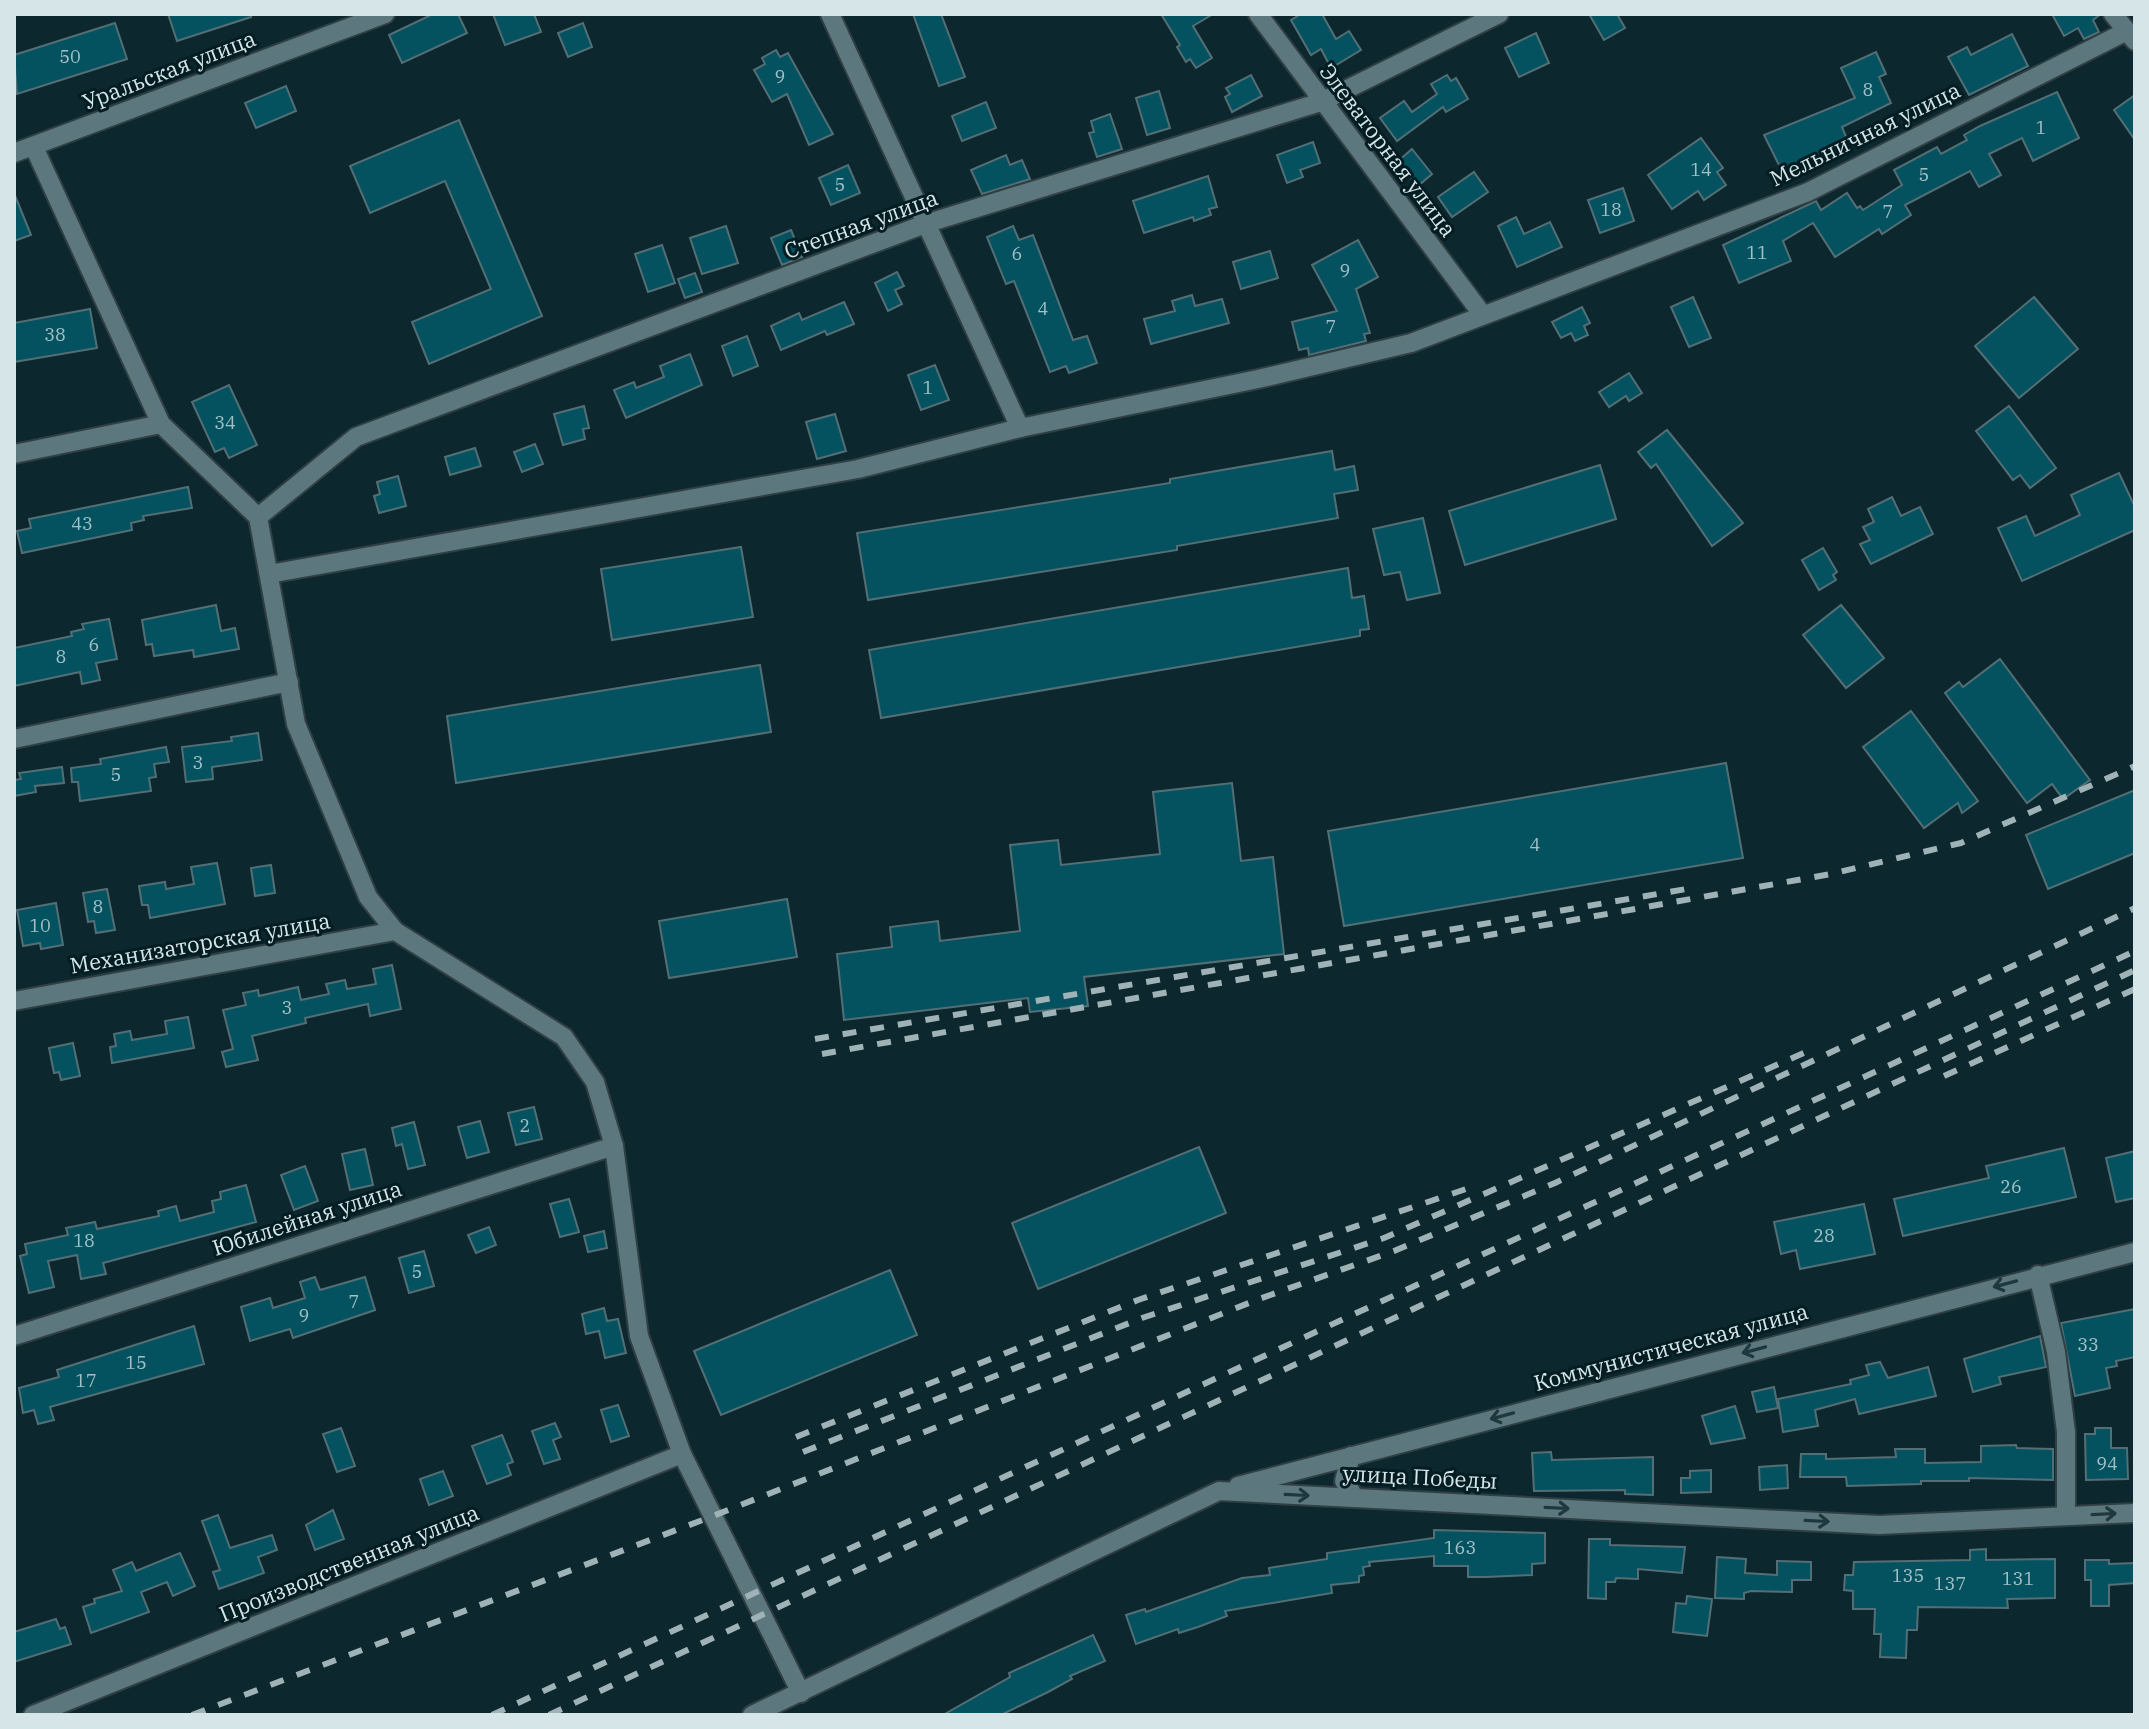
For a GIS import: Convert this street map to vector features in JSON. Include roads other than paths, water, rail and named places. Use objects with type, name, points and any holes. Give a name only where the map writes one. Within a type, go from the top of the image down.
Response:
[{"type":"street","name":"Уральская улица","points":[[14,153],[385,14]]},
{"type":"street","points":[[830,14],[1020,428]]},
{"type":"street","name":"Элеваторная улица","points":[[1258,14],[1482,314]]},
{"type":"street","name":"Степная улица","points":[[258,517],[356,437],[928,223],[1321,102],[1499,14]]},
{"type":"street","points":[[2113,14],[2131,36]]},
{"type":"street","name":"Мельничная улица","points":[[1482,314],[1808,192],[2131,36]]},
{"type":"street","points":[[34,147],[161,424],[258,517],[296,724],[368,897],[395,931],[564,1037],[595,1082],[614,1146],[639,1336],[682,1454],[801,1693]]},
{"type":"street","points":[[269,574],[858,469],[1020,428],[1258,379],[1411,343],[1482,314]]},
{"type":"street","points":[[14,454],[161,424]]},
{"type":"street","points":[[14,739],[289,682]]},
{"type":"street","name":"Механизаторская улица","points":[[14,1001],[395,931]]},
{"type":"street","name":"Юбилейная улица","points":[[14,1336],[614,1146]]},
{"type":"street","name":"Коммунистическая улица","points":[[1219,1491],[2135,1252]]},
{"type":"street","points":[[2038,1275],[2056,1352],[2066,1432],[2066,1516]]},
{"type":"street","name":"Производственная улица","points":[[33,1715],[682,1454]]},
{"type":"street","points":[[1351,1456],[1344,1481],[1355,1498]]},
{"type":"street","name":"улица Победы","points":[[752,1715],[1219,1491],[1879,1525],[2135,1513]]},
{"type":"railway","points":[[822,1054],[1831,874],[1961,843],[2135,766]]},
{"type":"railway","points":[[815,1039],[1692,888]]},
{"type":"railway","points":[[192,1715],[713,1516],[1259,1299],[1394,1251],[1555,1183],[2135,908]]},
{"type":"railway","points":[[492,1715],[2135,951]]},
{"type":"railway","points":[[549,1715],[2135,970]]},
{"type":"railway","points":[[1944,1076],[2135,989]]},
{"type":"railway","points":[[803,1452],[1142,1318],[1384,1238],[1815,1048]]},
{"type":"railway","points":[[796,1437],[1138,1300],[1478,1185]]}]
